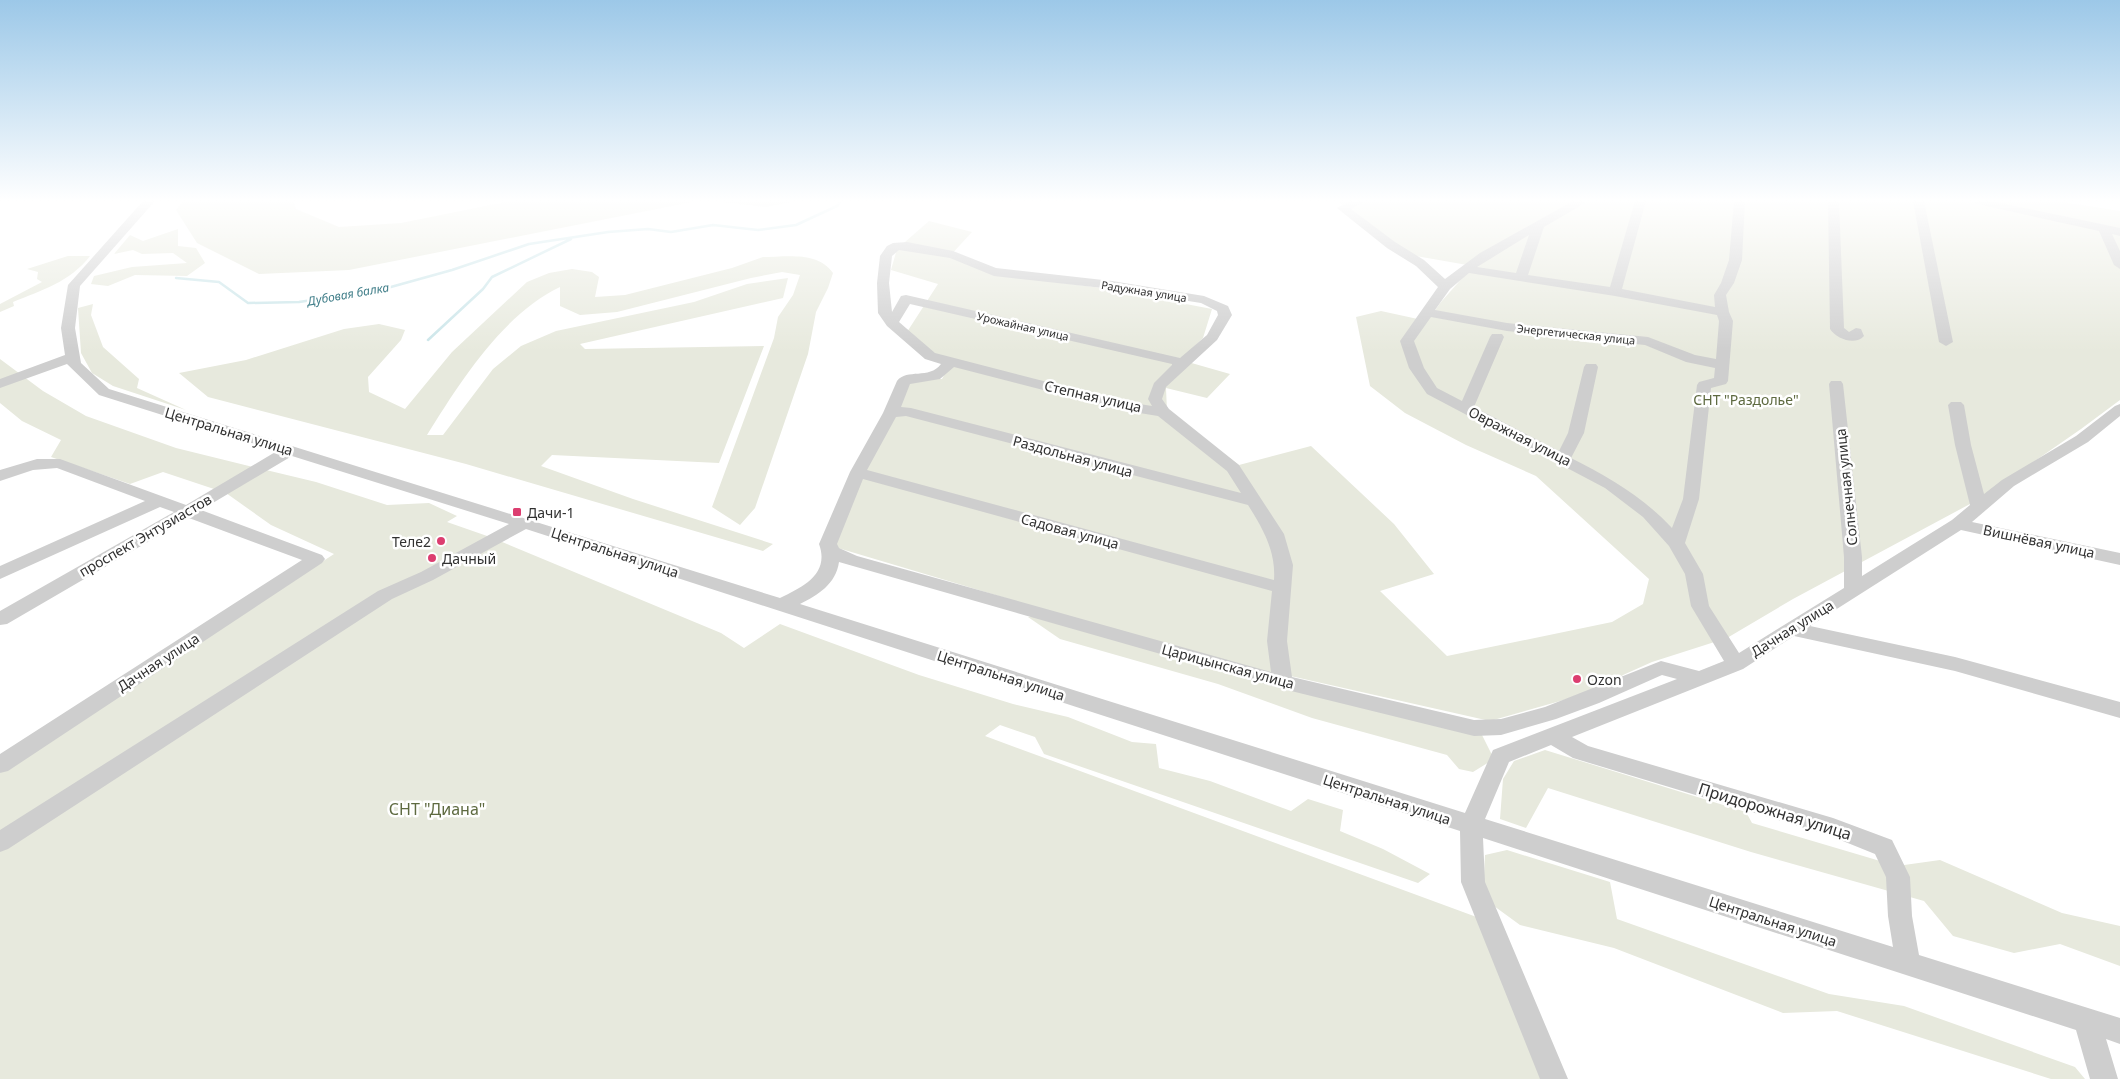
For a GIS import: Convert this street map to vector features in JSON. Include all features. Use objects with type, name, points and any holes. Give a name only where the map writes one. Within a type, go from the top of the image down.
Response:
[{"type":"street","name":"Центральная улица","points":[[104,251],[74,285],[68,328],[74,364],[104,392],[524,523],[2120,1031]]},
{"type":"street","name":"Радужная улица","points":[[889,251],[886,256],[883,284],[885,313],[892,322]]},
{"type":"street","name":"Радужная улица","points":[[935,251],[954,255],[994,272],[1057,278],[1149,291],[1204,300],[1223,309],[1225,315],[1212,337],[1180,365]]},
{"type":"street","points":[[1401,251],[1420,264],[1445,286]]},
{"type":"street","points":[[1466,269],[1492,251]]},
{"type":"street","points":[[1521,278],[1530,251]]},
{"type":"street","points":[[1615,292],[1627,251]]},
{"type":"street","points":[[1676,543],[1691,499],[1704,385],[1721,381],[1726,321],[1722,312],[1720,295],[1730,280],[1737,260],[1737,251]]},
{"type":"street","points":[[1834,251],[1837,329],[1842,334],[1852,337],[1857,336],[1856,332]]},
{"type":"street","points":[[1928,251],[1946,342]]},
{"type":"street","points":[[2114,251],[2120,265]]},
{"type":"street","points":[[1466,269],[1615,292],[1722,312]]},
{"type":"street","name":"Овражная улица","points":[[1466,269],[1445,286],[1407,341],[1411,358],[1420,377],[1432,391],[1563,458],[1611,485],[1649,513],[1676,543],[1694,574],[1700,606],[1736,664]]},
{"type":"street","name":"Урожайная улица","points":[[892,322],[906,299],[1166,358],[1177,361],[1180,365]]},
{"type":"street","name":"Энергетическая улица","points":[[1427,312],[1508,326],[1648,342],[1691,359],[1723,365]]},
{"type":"street","points":[[780,605],[811,591],[828,574],[832,552],[828,544],[858,472],[890,413],[904,380],[914,377],[934,377],[943,374],[950,362],[930,356],[892,322]]},
{"type":"street","points":[[1466,408],[1497,337]]},
{"type":"street","points":[[0,384],[73,357]]},
{"type":"street","name":"Степная улица","points":[[950,362],[1121,405],[1163,412],[1233,468],[1275,534],[1284,565],[1278,641],[1283,682]]},
{"type":"street","points":[[1163,412],[1155,399],[1159,386],[1180,365]]},
{"type":"street","points":[[1563,458],[1576,433],[1591,368]]},
{"type":"street","name":"Солнечная улица","points":[[1836,384],[1853,557],[1853,590]]},
{"type":"street","points":[[1956,405],[1963,445],[1979,507]]},
{"type":"street","name":"Дачная улица","points":[[1472,826],[1501,756],[1736,664],[1958,524],[2008,483],[2082,439],[2120,409]]},
{"type":"street","name":"Раздольная улица","points":[[890,413],[906,411],[1256,502]]},
{"type":"street","name":"проспект Энтузиастов","points":[[0,619],[290,450]]},
{"type":"street","points":[[0,476],[36,463],[60,464],[188,511]]},
{"type":"street","name":"Садовая улица","points":[[858,472],[1056,528],[1282,588]]},
{"type":"street","points":[[0,573],[160,501]]},
{"type":"street","name":"Дачная улица","points":[[0,765],[316,559],[188,511]]},
{"type":"street","points":[[0,842],[385,595],[427,576],[524,523]]},
{"type":"street","name":"Вишнёвая улица","points":[[1958,524],[2120,559]]},
{"type":"street","name":"Царицынская улица","points":[[832,552],[851,560],[1283,682],[1474,728],[1500,727],[1549,714],[1592,698],[1661,668],[1700,678]]},
{"type":"street","points":[[1790,629],[1955,664],[2120,710]]},
{"type":"street","name":"Придорожная улица","points":[[1552,736],[1581,752],[1833,827],[1884,847],[1898,877],[1900,916],[1908,963]]},
{"type":"street","points":[[1472,826],[1473,882],[1554,1079]]},
{"type":"street","points":[[2087,1020],[2104,1079]]},
{"type":"green space","points":[[136,251],[198,251],[205,263],[187,276],[135,275],[108,286],[91,284],[94,276],[132,267],[187,263],[173,253],[142,254]]},
{"type":"green space","points":[[214,251],[443,251],[349,270],[259,274]]},
{"type":"green space","name":"СНТ \"Раздолье\"","points":[[896,251],[954,251],[949,257],[1007,276],[1102,288],[1212,309],[1203,338],[1181,360],[1230,374],[1207,398],[1166,388],[1167,411],[1239,465],[1311,446],[1394,524],[1434,574],[1380,591],[1447,656],[1612,622],[1643,604],[1649,579],[1536,476],[1466,445],[1405,413],[1370,386],[1356,317],[1381,311],[1427,321],[1473,266],[1416,256],[1408,251],[2120,251],[2120,400],[1983,497],[1793,599],[1727,638],[1652,662],[1623,675],[1613,684],[1599,690],[1490,721],[1265,671],[1052,612],[828,545],[910,379],[942,379],[952,361],[928,353],[907,332],[938,284],[891,270]]},
{"type":"green space","points":[[68,256],[90,256],[64,279],[13,302],[14,306],[0,312],[0,304],[42,282],[37,279],[38,272],[27,269]]},
{"type":"green space","points":[[791,256],[810,258],[827,266],[833,273],[816,312],[808,354],[755,508],[740,525],[712,507],[774,338],[778,317],[793,295],[800,275],[782,272],[617,312],[580,315],[560,306],[560,287],[539,299],[520,314],[484,351],[427,435],[443,435],[493,369],[521,346],[556,331],[694,302],[747,284],[788,278],[783,298],[580,344],[585,349],[764,346],[719,463],[552,455],[541,466],[633,499],[773,544],[763,551],[466,464],[208,397],[179,373],[246,360],[344,329],[379,324],[405,330],[401,340],[368,377],[369,392],[405,409],[452,352],[527,282],[549,273],[572,269],[592,272],[599,277],[595,297],[625,295],[732,268],[763,257]]},
{"type":"green space","points":[[93,304],[91,315],[103,347],[139,379],[137,388],[186,410],[113,386],[92,373],[81,353],[78,308]]},
{"type":"green space","points":[[0,359],[43,391],[86,416],[176,448],[257,468],[217,490],[163,472],[130,484],[51,457],[61,440],[22,421],[0,403]]},
{"type":"green space","name":"СНТ \"Диана\"","points":[[266,470],[316,482],[387,505],[429,503],[457,516],[447,522],[490,537],[721,633],[744,648],[780,624],[919,675],[1013,704],[1068,717],[1132,742],[1156,744],[1159,768],[1210,781],[1291,811],[1308,799],[1343,810],[1340,831],[1383,849],[1430,874],[1418,883],[1044,754],[1035,737],[1000,725],[985,736],[1501,926],[1564,1079],[0,1079],[0,773],[334,554],[271,525],[226,493]]},
{"type":"green space","points":[[1044,615],[1481,733],[1494,759],[1473,772],[1459,769],[1447,755],[1312,718],[1218,684],[1060,639],[1028,617]]},
{"type":"green space","points":[[1545,750],[1746,812],[1752,823],[1897,866],[1940,860],[2062,913],[2120,926],[2120,966],[2060,944],[2014,953],[1953,936],[1924,901],[1751,852],[1548,788],[1526,828],[1500,819],[1503,779],[1514,761]]},
{"type":"green space","points":[[1507,850],[1610,882],[1617,919],[1829,994],[1904,1006],[2075,1067],[2085,1079],[2051,1079],[1837,1011],[1783,1013],[1614,948],[1520,925],[1483,898],[1485,855]]},
{"type":"waterway","name":"Дубовая балка","points":[[176,278],[219,282],[248,303],[299,302],[380,290],[452,270],[507,251]]},
{"type":"waterway","points":[[428,340],[483,289],[492,277],[545,251]]},
{"type":"place","name":"Дачи-1","points":[[517,512]]},
{"type":"place","name":"Теле2","points":[[441,541]]},
{"type":"place","name":"Дачный","points":[[432,558]]},
{"type":"place","name":"Ozon","points":[[1577,679]]}]
